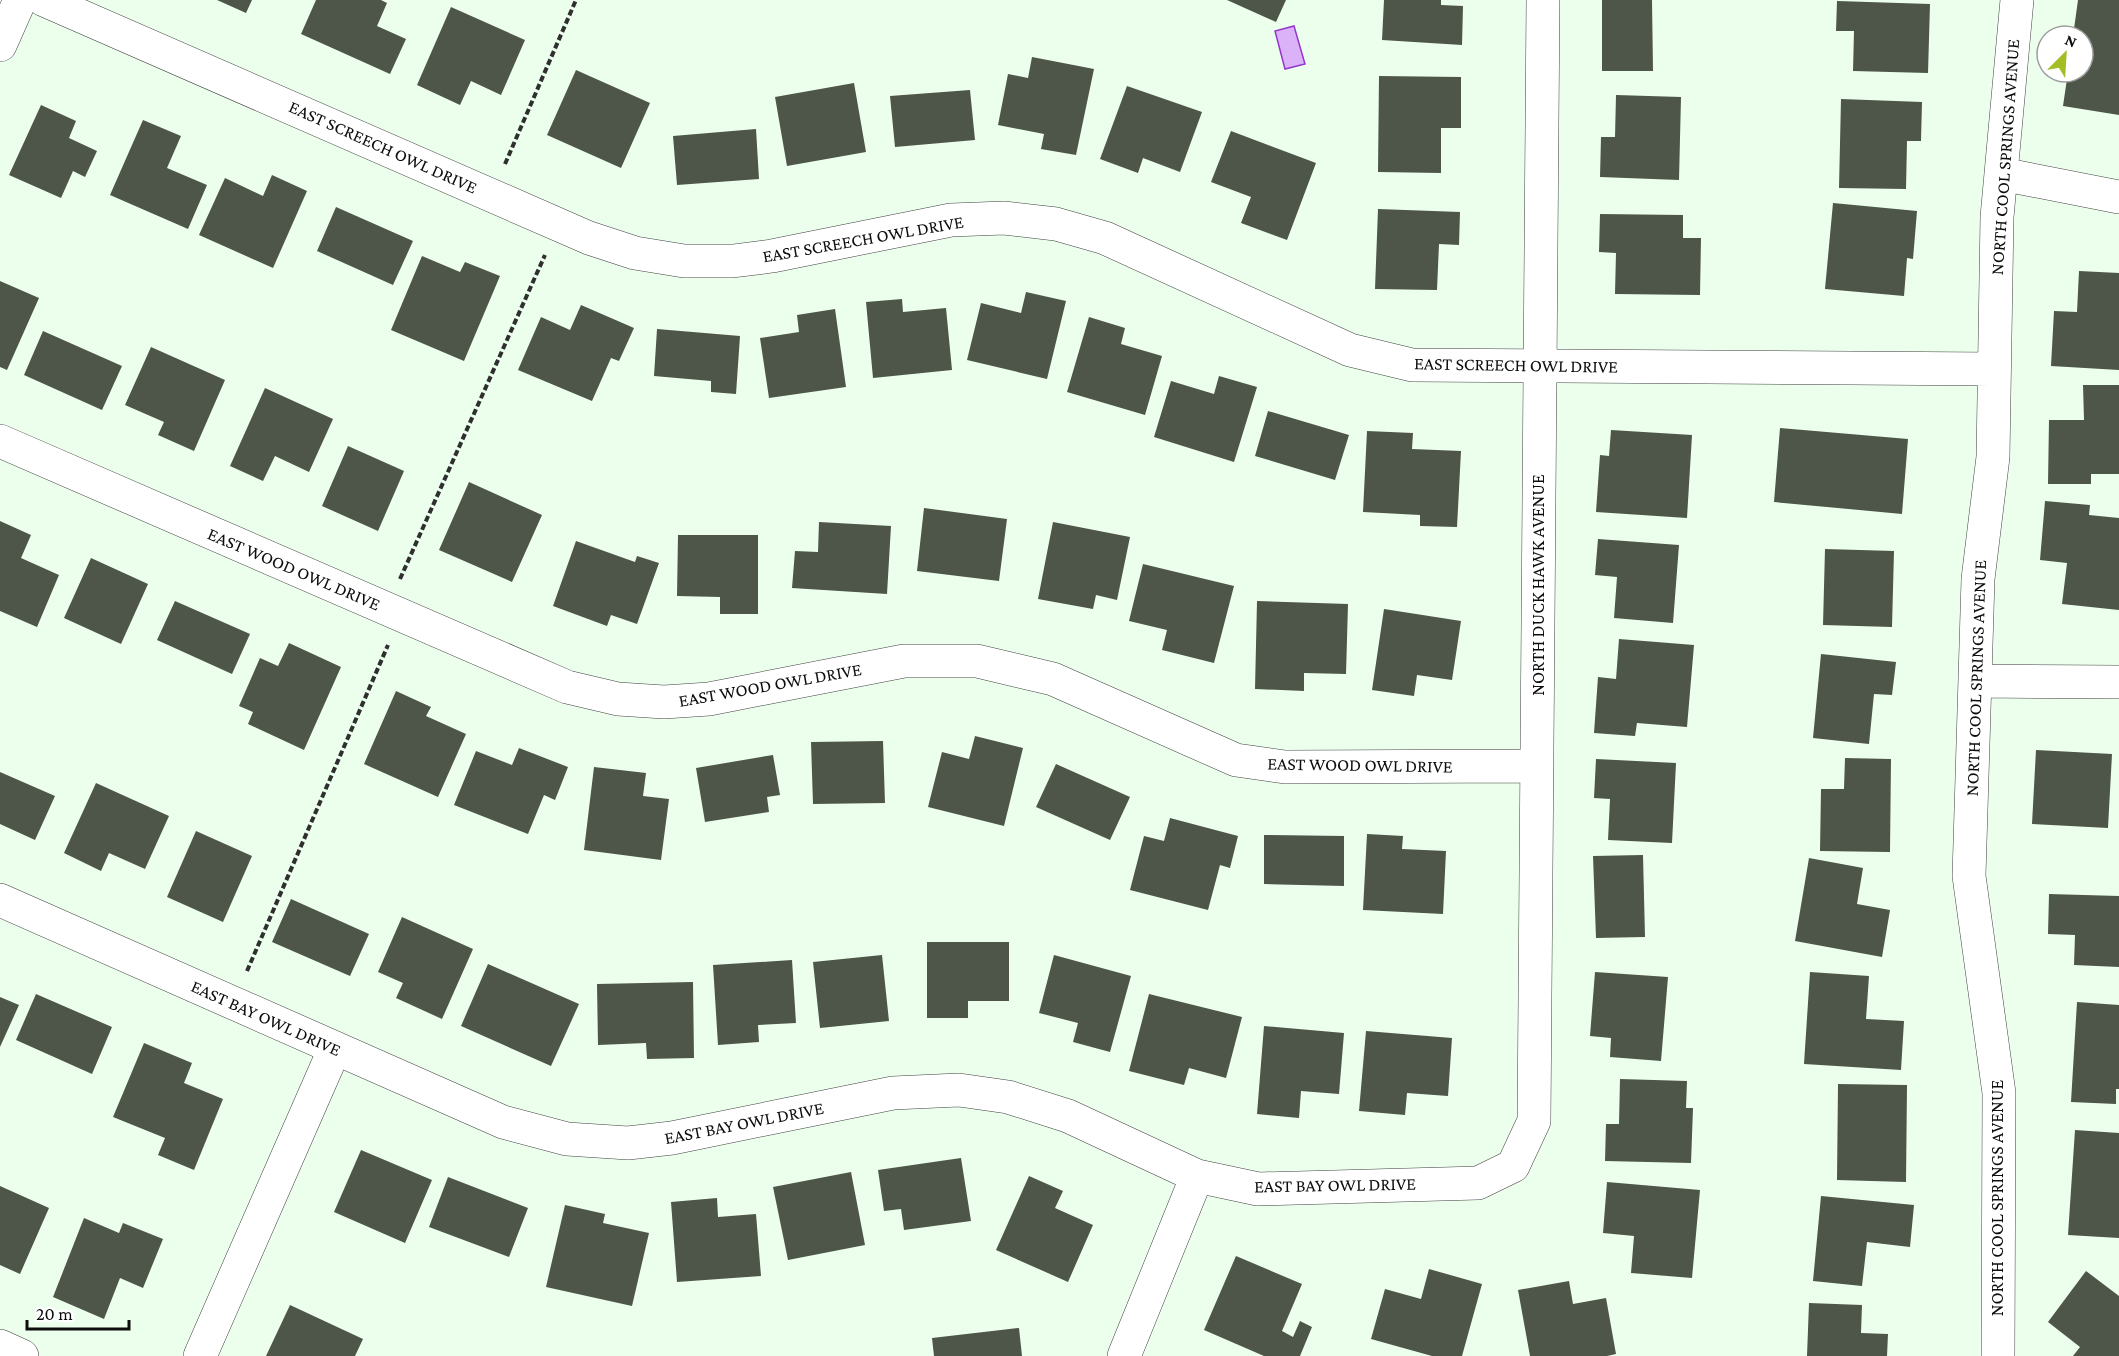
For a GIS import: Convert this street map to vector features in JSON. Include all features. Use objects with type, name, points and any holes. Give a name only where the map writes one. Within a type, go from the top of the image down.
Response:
[{"type":"street","points":[[0,45],[20,0]]},
{"type":"street","name":"EAST SCREECH OWL DRIVE","points":[[44,0],[589,238],[635,253],[684,261],[733,261],[772,256],[951,220],[1004,218],[1056,224],[1105,238],[1350,350],[1412,365],[1993,369]]},
{"type":"street","name":"NORTH DUCK HAWK AVENUE","points":[[1513,1166],[1534,1121],[1543,0]]},
{"type":"street","name":"NORTH COOL SPRINGS AVENUE","points":[[1998,1356],[1999,1093],[1970,876],[1978,579],[1993,457],[1997,217],[2017,0]]},
{"type":"street","points":[[2001,174],[2119,197]]},
{"type":"street","name":"EAST WOOD OWL DRIVE","points":[[0,441],[567,687],[618,699],[664,702],[709,699],[904,661],[977,661],[1053,679],[1236,760],[1285,767],[1537,766]]},
{"type":"street","points":[[1976,681],[2119,682]]},
{"type":"street","name":"EAST BAY OWL DRIVE","points":[[0,900],[503,1122],[567,1139],[628,1143],[672,1138],[893,1093],[958,1090],[1008,1097],[1068,1116],[1197,1176],[1258,1189],[1478,1183],[1513,1166]]},
{"type":"street","points":[[200,1356],[334,1048]]},
{"type":"street","points":[[1124,1356],[1197,1176]]},
{"type":"street","points":[[0,1346],[22,1356]]},
{"type":"path","points":[[502,171],[576,0]]},
{"type":"path","points":[[398,584],[546,252]]},
{"type":"path","points":[[243,980],[391,639]]},
{"type":"shaded area","points":[[1294,26],[1305,64],[1285,69],[1275,31]]},
{"type":"building","points":[[217,0],[252,0],[246,13]]},
{"type":"building","points":[[316,0],[381,0],[387,3],[377,26],[406,39],[390,74],[301,34]]},
{"type":"building","points":[[1227,0],[1286,0],[1276,22]]},
{"type":"building","points":[[1384,0],[1441,0],[1441,5],[1463,6],[1462,45],[1382,40]]},
{"type":"building","points":[[1602,0],[1652,0],[1653,71],[1602,71]]},
{"type":"building","points":[[2078,0],[2119,0],[2119,115],[2063,106],[2066,84],[2095,84],[2095,24],[2075,24]]},
{"type":"building","points":[[1837,1],[1930,4],[1928,73],[1853,71],[1854,31],[1836,31]]},
{"type":"building","points":[[451,7],[525,40],[501,95],[471,81],[460,105],[417,85]]},
{"type":"building","points":[[1032,57],[1094,69],[1076,155],[1041,149],[1044,134],[998,125],[1008,74],[1028,78]]},
{"type":"building","points":[[576,70],[650,103],[621,168],[547,135]]},
{"type":"building","points":[[1379,76],[1461,77],[1461,128],[1441,128],[1441,173],[1378,172]]},
{"type":"building","points":[[854,83],[866,152],[787,166],[775,97]]},
{"type":"building","points":[[1127,86],[1202,112],[1180,172],[1143,158],[1138,173],[1100,159]]},
{"type":"building","points":[[970,90],[975,140],[895,147],[890,96]]},
{"type":"building","points":[[1616,95],[1681,97],[1679,180],[1600,177],[1601,137],[1615,137]]},
{"type":"building","points":[[1841,99],[1922,102],[1921,141],[1907,141],[1906,189],[1839,188]]},
{"type":"building","points":[[41,105],[76,121],[69,138],[97,151],[85,177],[73,171],[61,198],[9,175]]},
{"type":"building","points":[[143,120],[181,136],[167,168],[207,185],[188,229],[110,195]]},
{"type":"building","points":[[756,129],[759,179],[677,185],[673,136]]},
{"type":"building","points":[[1231,131],[1316,163],[1287,240],[1241,223],[1251,197],[1211,182]]},
{"type":"building","points":[[272,175],[307,191],[273,268],[199,235],[225,178],[263,196]]},
{"type":"building","points":[[1833,203],[1917,211],[1913,259],[1907,258],[1904,296],[1825,289]]},
{"type":"building","points":[[336,207],[413,241],[393,285],[317,251]]},
{"type":"building","points":[[1378,209],[1460,212],[1459,245],[1439,244],[1437,290],[1375,289]]},
{"type":"building","points":[[1600,214],[1683,215],[1683,238],[1701,238],[1700,295],[1615,294],[1616,253],[1599,252]]},
{"type":"building","points":[[422,256],[460,272],[465,262],[500,276],[464,361],[391,330]]},
{"type":"building","points":[[2079,271],[2119,273],[2119,370],[2051,366],[2054,311],[2077,312]]},
{"type":"building","points":[[0,281],[39,298],[7,370],[0,367]]},
{"type":"building","points":[[1026,292],[1066,301],[1047,379],[967,360],[981,303],[1021,313]]},
{"type":"building","points":[[902,299],[903,312],[946,308],[952,370],[873,378],[866,302]]},
{"type":"building","points":[[581,305],[634,328],[619,361],[611,358],[592,401],[518,370],[541,317],[570,330]]},
{"type":"building","points":[[835,309],[846,387],[769,398],[760,338],[799,332],[797,315]]},
{"type":"building","points":[[1089,317],[1125,328],[1121,344],[1162,356],[1145,415],[1067,392]]},
{"type":"building","points":[[657,329],[740,336],[736,394],[711,392],[711,381],[654,376]]},
{"type":"building","points":[[43,331],[122,366],[102,410],[24,375]]},
{"type":"building","points":[[151,347],[225,380],[194,451],[158,435],[164,422],[125,405]]},
{"type":"building","points":[[1219,376],[1257,387],[1234,462],[1154,437],[1171,381],[1214,394]]},
{"type":"building","points":[[2083,385],[2119,385],[2119,474],[2091,474],[2091,484],[2048,484],[2049,420],[2084,420]]},
{"type":"building","points":[[265,388],[333,419],[309,472],[275,456],[263,481],[230,466]]},
{"type":"building","points":[[1268,411],[1349,435],[1335,480],[1255,456]]},
{"type":"building","points":[[1780,428],[1908,439],[1902,514],[1774,502]]},
{"type":"building","points":[[1611,430],[1692,435],[1687,518],[1596,512],[1600,455],[1609,456]]},
{"type":"building","points":[[1367,431],[1413,433],[1412,449],[1461,451],[1457,527],[1420,526],[1420,515],[1363,512]]},
{"type":"building","points":[[348,446],[404,471],[378,531],[322,506]]},
{"type":"building","points":[[469,482],[542,515],[512,582],[439,550]]},
{"type":"building","points":[[2045,501],[2090,505],[2089,515],[2119,518],[2119,610],[2062,604],[2067,563],[2040,560]]},
{"type":"building","points":[[924,508],[1007,519],[999,581],[917,571]]},
{"type":"building","points":[[0,521],[31,535],[21,558],[59,575],[37,627],[0,611]]},
{"type":"building","points":[[819,522],[891,526],[887,594],[792,588],[795,551],[818,552]]},
{"type":"building","points":[[1053,522],[1130,537],[1117,600],[1096,595],[1093,609],[1038,599]]},
{"type":"building","points":[[678,535],[758,535],[758,614],[720,614],[720,597],[677,596]]},
{"type":"building","points":[[1598,539],[1679,545],[1673,623],[1614,618],[1617,577],[1595,575]]},
{"type":"building","points":[[576,541],[635,562],[637,556],[659,563],[637,624],[611,615],[607,626],[553,606]]},
{"type":"building","points":[[1825,549],[1894,551],[1892,627],[1823,625]]},
{"type":"building","points":[[91,558],[148,584],[121,644],[64,618]]},
{"type":"building","points":[[1143,564],[1234,586],[1214,663],[1162,650],[1167,630],[1129,621]]},
{"type":"building","points":[[175,601],[250,634],[232,674],[157,640]]},
{"type":"building","points":[[1257,601],[1348,604],[1346,674],[1304,673],[1304,691],[1255,689]]},
{"type":"building","points":[[1384,609],[1461,621],[1452,680],[1417,675],[1414,696],[1372,690]]},
{"type":"building","points":[[1619,639],[1694,645],[1687,727],[1637,723],[1635,736],[1594,733],[1598,677],[1616,679]]},
{"type":"building","points":[[289,643],[341,667],[304,750],[248,724],[253,712],[239,706],[260,658],[278,666]]},
{"type":"building","points":[[1821,654],[1896,662],[1892,695],[1874,694],[1869,744],[1813,738]]},
{"type":"building","points":[[396,691],[431,707],[426,716],[466,734],[438,797],[364,764]]},
{"type":"building","points":[[975,736],[1023,748],[1004,826],[928,807],[942,752],[969,759]]},
{"type":"building","points":[[883,741],[885,803],[813,804],[811,742]]},
{"type":"building","points":[[519,748],[568,767],[555,800],[544,795],[528,834],[454,805],[476,751],[512,765]]},
{"type":"building","points":[[2036,750],[2112,754],[2108,828],[2032,824]]},
{"type":"building","points":[[773,755],[780,795],[767,797],[769,812],[705,822],[696,768]]},
{"type":"building","points":[[1845,758],[1891,759],[1890,852],[1820,851],[1821,789],[1844,789]]},
{"type":"building","points":[[1596,759],[1676,763],[1672,843],[1608,840],[1610,799],[1594,798]]},
{"type":"building","points":[[1056,764],[1130,797],[1110,840],[1036,807]]},
{"type":"building","points":[[594,767],[646,773],[643,796],[669,799],[661,860],[584,850]]},
{"type":"building","points":[[0,772],[55,796],[35,840],[0,824]]},
{"type":"building","points":[[96,783],[169,816],[145,869],[109,853],[101,871],[64,853]]},
{"type":"building","points":[[1170,818],[1238,836],[1230,868],[1220,865],[1208,910],[1130,890],[1144,836],[1164,841]]},
{"type":"building","points":[[196,831],[252,856],[223,922],[167,897]]},
{"type":"building","points":[[1367,834],[1403,836],[1402,849],[1446,851],[1443,914],[1363,910]]},
{"type":"building","points":[[1264,835],[1344,836],[1344,886],[1264,884]]},
{"type":"building","points":[[1643,855],[1645,937],[1596,938],[1593,856]]},
{"type":"building","points":[[1809,858],[1863,868],[1857,904],[1890,910],[1882,957],[1795,941]]},
{"type":"building","points":[[2049,894],[2119,896],[2119,967],[2074,965],[2075,935],[2048,934]]},
{"type":"building","points":[[291,899],[369,934],[350,976],[272,942]]},
{"type":"building","points":[[402,917],[473,949],[442,1019],[396,998],[403,983],[378,972]]},
{"type":"building","points":[[927,942],[1009,942],[1009,1001],[968,1001],[968,1018],[927,1018]]},
{"type":"building","points":[[882,955],[889,1021],[820,1028],[813,962]]},
{"type":"building","points":[[1054,955],[1131,976],[1110,1052],[1073,1042],[1078,1023],[1039,1013]]},
{"type":"building","points":[[792,960],[796,1023],[758,1025],[759,1042],[718,1045],[713,965]]},
{"type":"building","points":[[488,964],[579,1004],[551,1066],[461,1026]]},
{"type":"building","points":[[1595,972],[1668,977],[1661,1061],[1610,1057],[1611,1038],[1590,1036]]},
{"type":"building","points":[[1810,972],[1869,976],[1866,1019],[1904,1021],[1901,1070],[1804,1064]]},
{"type":"building","points":[[693,982],[694,1058],[647,1059],[646,1043],[598,1045],[597,984]]},
{"type":"building","points":[[36,994],[112,1027],[92,1074],[16,1040]]},
{"type":"building","points":[[1149,994],[1242,1017],[1226,1078],[1189,1068],[1184,1085],[1129,1071]]},
{"type":"building","points":[[0,997],[19,1005],[0,1047]]},
{"type":"building","points":[[2077,1002],[2119,1005],[2119,1089],[2116,1089],[2116,1104],[2071,1102]]},
{"type":"building","points":[[1264,1026],[1344,1033],[1339,1094],[1301,1091],[1299,1118],[1257,1114]]},
{"type":"building","points":[[1366,1031],[1452,1038],[1448,1096],[1407,1093],[1405,1115],[1359,1111]]},
{"type":"building","points":[[144,1043],[192,1063],[184,1083],[223,1099],[194,1170],[158,1155],[165,1138],[113,1117]]},
{"type":"building","points":[[1620,1079],[1687,1081],[1686,1108],[1693,1108],[1691,1163],[1605,1161],[1606,1124],[1619,1124]]},
{"type":"building","points":[[1838,1084],[1907,1085],[1906,1182],[1837,1180]]},
{"type":"building","points":[[2075,1130],[2119,1133],[2119,1238],[2068,1235]]},
{"type":"building","points":[[361,1150],[432,1180],[405,1243],[334,1212]]},
{"type":"building","points":[[961,1158],[971,1221],[904,1230],[901,1209],[884,1211],[878,1170]]},
{"type":"building","points":[[851,1172],[865,1245],[788,1260],[773,1187]]},
{"type":"building","points":[[1029,1176],[1063,1191],[1055,1208],[1093,1225],[1068,1282],[996,1250]]},
{"type":"building","points":[[448,1177],[528,1208],[509,1257],[429,1227]]},
{"type":"building","points":[[1607,1182],[1700,1190],[1692,1278],[1631,1273],[1634,1236],[1603,1233]]},
{"type":"building","points":[[0,1186],[49,1208],[20,1274],[0,1265]]},
{"type":"building","points":[[1821,1196],[1914,1205],[1910,1247],[1867,1242],[1862,1286],[1813,1281]]},
{"type":"building","points":[[717,1198],[718,1217],[756,1214],[761,1276],[677,1282],[671,1202]]},
{"type":"building","points":[[565,1205],[605,1214],[603,1223],[649,1233],[632,1306],[546,1287]]},
{"type":"building","points":[[84,1218],[119,1233],[123,1223],[163,1239],[143,1288],[120,1278],[104,1319],[53,1297]]},
{"type":"building","points":[[1236,1256],[1302,1284],[1282,1331],[1293,1337],[1300,1321],[1312,1327],[1300,1356],[1264,1356],[1204,1330]]},
{"type":"building","points":[[1429,1269],[1482,1284],[1462,1356],[1432,1356],[1371,1339],[1385,1289],[1421,1299]]},
{"type":"building","points":[[2086,1271],[2119,1296],[2119,1356],[2073,1356],[2080,1347],[2048,1322]]},
{"type":"building","points":[[1569,1281],[1573,1304],[1606,1298],[1616,1354],[1530,1356],[1518,1290]]},
{"type":"building","points":[[1809,1303],[1862,1305],[1861,1333],[1888,1334],[1887,1356],[1807,1356]]},
{"type":"building","points":[[290,1305],[363,1339],[355,1356],[266,1356]]},
{"type":"building","points":[[1019,1328],[1022,1356],[934,1356],[932,1338]]}]
